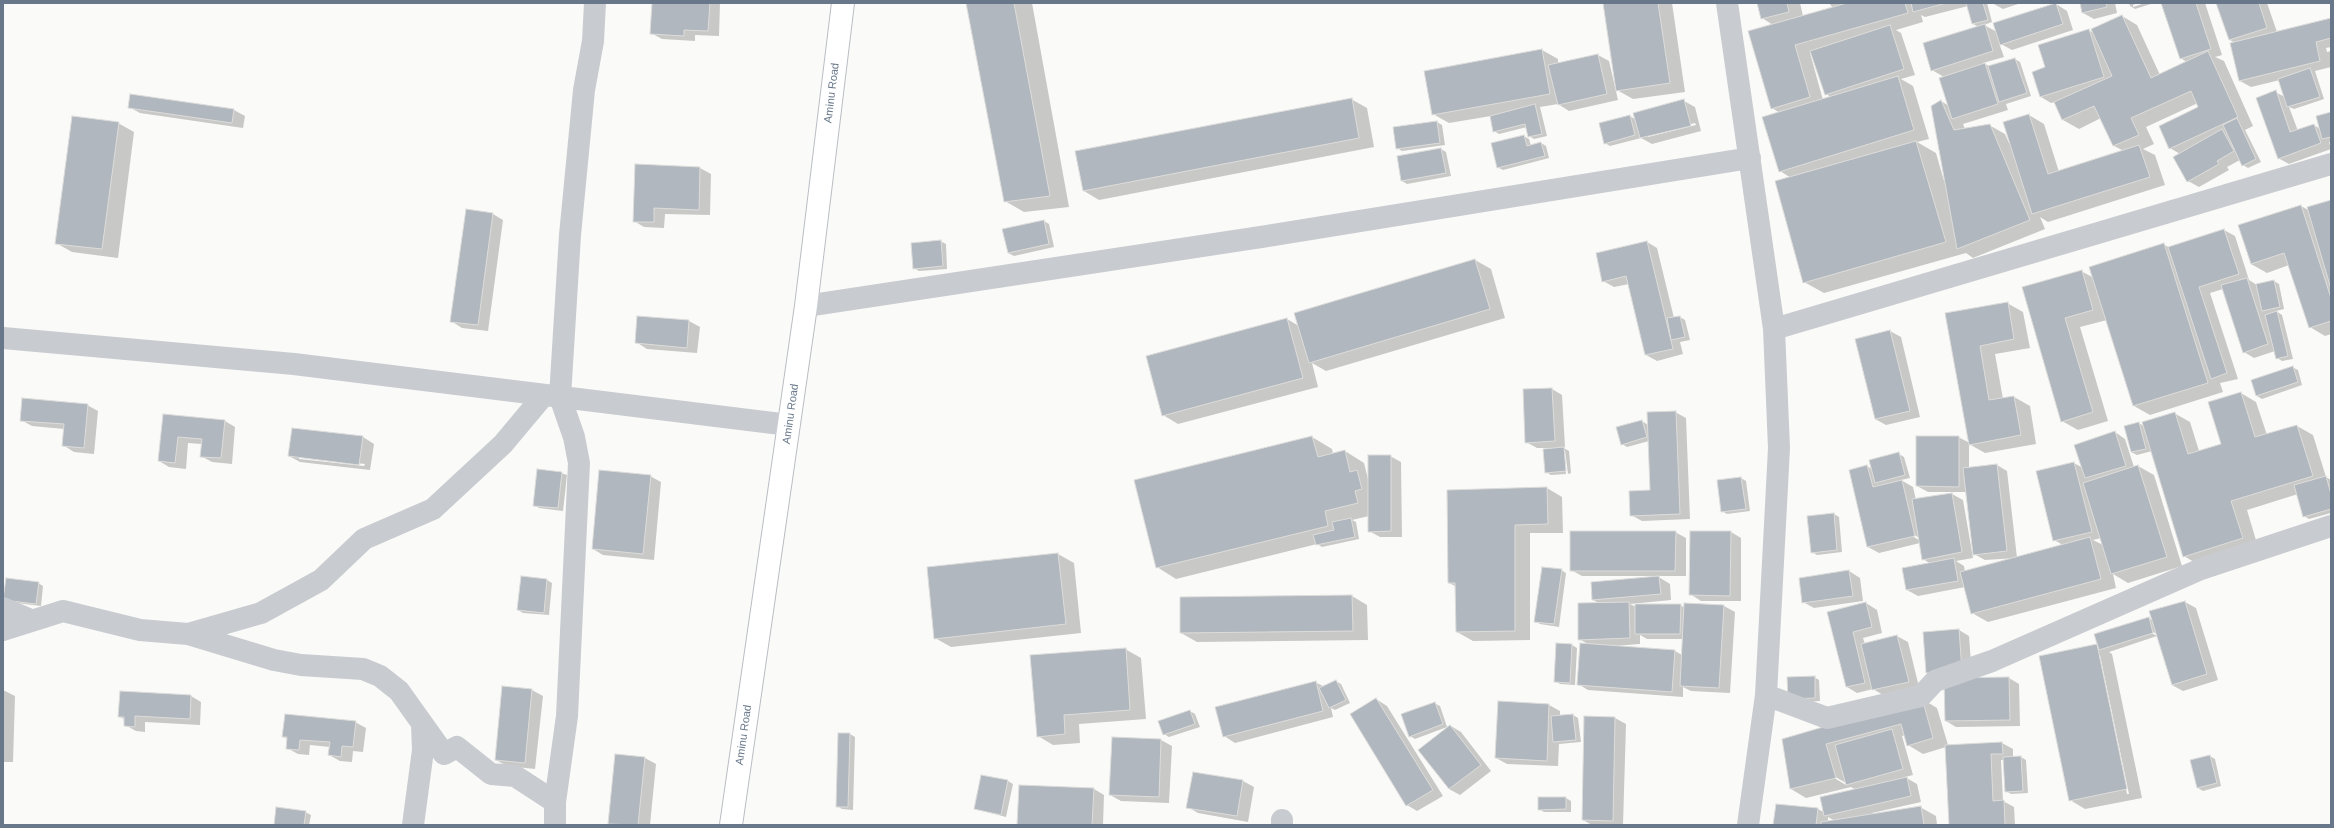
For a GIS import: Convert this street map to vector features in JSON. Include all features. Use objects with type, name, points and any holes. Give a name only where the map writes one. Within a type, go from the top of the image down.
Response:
[{"type":"street","points":[[555,825],[555,802],[568,716],[579,463],[574,437],[552,396],[584,90],[593,41],[595,3]]},
{"type":"street","name":"Aminu Road","points":[[731,825],[806,306],[843,3]]},
{"type":"street","points":[[1727,3],[1774,329],[1780,448],[1766,695],[1748,825]]},
{"type":"street","points":[[806,306],[1260,237],[1750,158]]},
{"type":"street","points":[[1774,329],[2331,164]]},
{"type":"street","points":[[3,338],[294,364],[789,425]]},
{"type":"street","points":[[188,634],[261,613],[321,580],[364,539],[433,509],[552,396]]},
{"type":"street","points":[[1766,695],[1827,718],[1921,696],[1935,681],[1992,661],[2201,569],[2331,526]]},
{"type":"street","points":[[3,608],[31,620]]},
{"type":"street","points":[[3,630],[63,611],[140,630],[188,634],[274,660],[301,665],[364,669],[380,676],[399,692],[422,724],[434,752],[413,825]]},
{"type":"street","points":[[434,752],[457,747],[491,774],[515,776],[555,802]]},
{"type":"building","points":[[652,3],[710,3],[708,31],[684,30],[684,36],[650,34]]},
{"type":"building","points":[[966,3],[1014,3],[1050,196],[1004,202]]},
{"type":"building","points":[[1603,3],[1658,3],[1670,83],[1616,91]]},
{"type":"building","points":[[1757,3],[1787,3],[1789,12],[1761,19]]},
{"type":"building","points":[[1847,3],[1905,3],[1908,13],[1795,45],[1810,97],[1771,109],[1748,31]]},
{"type":"building","points":[[1911,3],[1946,3],[1913,12]]},
{"type":"building","points":[[1966,3],[1983,3],[1988,20],[1972,24]]},
{"type":"building","points":[[2056,3],[2063,24],[2000,45],[1993,23]]},
{"type":"building","points":[[2080,3],[2106,3],[2107,7],[2082,13]]},
{"type":"building","points":[[2161,3],[2196,3],[2211,49],[2180,59]]},
{"type":"building","points":[[2216,3],[2259,3],[2267,28],[2229,40]]},
{"type":"building","points":[[2122,15],[2151,78],[2208,51],[2238,117],[2169,149],[2159,126],[2198,107],[2191,91],[2131,118],[2139,135],[2113,146],[2094,106],[2062,120],[2054,102],[2112,76],[2091,29]]},
{"type":"building","points":[[2331,18],[2331,38],[2316,42],[2320,61],[2239,81],[2230,43]]},
{"type":"building","points":[[1985,24],[1993,51],[1931,71],[1923,43]]},
{"type":"building","points":[[1890,25],[1904,69],[1825,95],[1810,51]]},
{"type":"building","points":[[2089,29],[2104,77],[2040,97],[2032,72],[2045,67],[2038,45]]},
{"type":"building","points":[[1542,49],[1550,94],[1432,115],[1424,71]]},
{"type":"building","points":[[1598,54],[1607,94],[1558,105],[1548,65]]},
{"type":"building","points":[[2015,58],[2027,93],[1999,102],[1988,66]]},
{"type":"building","points":[[1985,63],[1998,104],[1952,119],[1939,78]]},
{"type":"building","points":[[2310,68],[2320,97],[2287,107],[2278,79]]},
{"type":"building","points":[[1898,76],[1914,130],[1779,172],[1762,117]]},
{"type":"building","points":[[2276,90],[2290,132],[2314,124],[2321,143],[2278,159],[2256,98]]},
{"type":"building","points":[[130,94],[234,109],[232,123],[128,108]]},
{"type":"building","points":[[1352,98],[1359,138],[1083,191],[1075,151]]},
{"type":"building","points":[[1684,99],[1691,126],[1640,138],[1633,113]]},
{"type":"building","points":[[1941,100],[1954,130],[1990,124],[2030,220],[1957,249],[1931,106]]},
{"type":"building","points":[[1535,104],[1542,134],[1528,137],[1525,124],[1493,132],[1490,116]]},
{"type":"building","points":[[2331,112],[2331,137],[2322,139],[2316,116]]},
{"type":"building","points":[[2029,114],[2048,174],[2139,145],[2150,177],[2032,214],[2003,122]]},
{"type":"building","points":[[1630,115],[1635,135],[1604,144],[1599,123]]},
{"type":"building","points":[[72,116],[119,122],[102,249],[55,244]]},
{"type":"building","points":[[2237,118],[2256,159],[2242,166],[2223,125]]},
{"type":"building","points":[[1437,121],[1440,143],[1396,149],[1393,127]]},
{"type":"building","points":[[2222,129],[2234,151],[2217,161],[2219,164],[2187,182],[2173,157]]},
{"type":"building","points":[[1524,135],[1527,146],[1541,142],[1545,156],[1497,168],[1491,143]]},
{"type":"building","points":[[1916,141],[1946,242],[1803,283],[1775,181]]},
{"type":"building","points":[[1441,148],[1446,173],[1401,181],[1397,156]]},
{"type":"building","points":[[635,164],[700,167],[699,210],[654,208],[654,222],[633,222]]},
{"type":"building","points":[[2331,200],[2331,289],[2307,207]]},
{"type":"building","points":[[2301,205],[2331,298],[2331,321],[2309,328],[2284,253],[2251,264],[2238,225]]},
{"type":"building","points":[[466,209],[493,213],[478,325],[450,322]]},
{"type":"building","points":[[1044,220],[1049,244],[1008,253],[1002,229]]},
{"type":"building","points":[[2224,229],[2239,274],[2199,287],[2227,373],[2211,379],[2168,247]]},
{"type":"building","points":[[941,240],[943,266],[913,269],[911,243]]},
{"type":"building","points":[[1647,241],[1673,349],[1645,355],[1626,276],[1602,282],[1596,253]]},
{"type":"building","points":[[2164,243],[2208,383],[2133,406],[2089,267]]},
{"type":"building","points":[[1475,259],[1490,309],[1309,363],[1294,313]]},
{"type":"building","points":[[2082,270],[2093,310],[2065,318],[2093,412],[2061,422],[2022,287]]},
{"type":"building","points":[[2247,278],[2268,344],[2243,353],[2221,285]]},
{"type":"building","points":[[2274,280],[2280,307],[2262,311],[2256,284]]},
{"type":"building","points":[[2008,302],[2014,339],[1980,346],[1989,400],[2014,396],[2021,435],[1969,445],[1945,313]]},
{"type":"building","points":[[2277,311],[2288,356],[2276,359],[2265,315]]},
{"type":"building","points":[[637,316],[689,320],[687,348],[635,343]]},
{"type":"building","points":[[1680,316],[1685,337],[1671,340],[1667,318]]},
{"type":"building","points":[[1287,318],[1303,378],[1162,416],[1146,356]]},
{"type":"building","points":[[1890,330],[1910,411],[1875,419],[1855,339]]},
{"type":"building","points":[[2293,366],[2298,382],[2256,396],[2251,380]]},
{"type":"building","points":[[1552,388],[1555,441],[1525,443],[1523,389]]},
{"type":"building","points":[[2241,392],[2255,437],[2297,425],[2313,476],[2231,501],[2243,538],[2183,557],[2142,422],[2175,412],[2188,454],[2221,444],[2208,402]]},
{"type":"building","points":[[22,398],[88,404],[84,448],[62,446],[64,424],[20,421]]},
{"type":"building","points":[[1676,411],[1680,514],[1630,516],[1629,491],[1650,490],[1647,412]]},
{"type":"building","points":[[163,414],[225,420],[221,458],[200,457],[202,439],[178,437],[175,463],[158,461]]},
{"type":"building","points":[[1642,420],[1647,437],[1621,445],[1616,427]]},
{"type":"building","points":[[2139,422],[2146,449],[2131,452],[2124,426]]},
{"type":"building","points":[[292,428],[363,436],[359,465],[288,456]]},
{"type":"building","points":[[2115,431],[2126,466],[2085,478],[2074,445]]},
{"type":"building","points":[[1312,436],[1318,457],[1345,450],[1350,472],[1357,470],[1362,489],[1355,491],[1358,503],[1325,511],[1328,526],[1156,568],[1134,480]]},
{"type":"building","points":[[1916,436],[1959,436],[1959,487],[1916,486]]},
{"type":"building","points":[[1564,447],[1566,471],[1545,473],[1543,449]]},
{"type":"building","points":[[1899,452],[1905,475],[1875,483],[1869,460]]},
{"type":"building","points":[[1368,455],[1391,455],[1391,531],[1368,532]]},
{"type":"building","points":[[2074,462],[2092,532],[2053,541],[2036,471]]},
{"type":"building","points":[[1997,464],[2007,551],[1973,555],[1963,468]]},
{"type":"building","points":[[1867,465],[1873,487],[1902,480],[1915,536],[1867,547],[1849,470]]},
{"type":"building","points":[[2138,465],[2167,557],[2111,574],[2083,483]]},
{"type":"building","points":[[537,469],[562,472],[558,508],[533,506]]},
{"type":"building","points":[[599,470],[651,475],[643,554],[592,549]]},
{"type":"building","points":[[2326,476],[2331,494],[2331,509],[2303,517],[2294,485]]},
{"type":"building","points":[[1741,477],[1746,509],[1721,512],[1717,480]]},
{"type":"building","points":[[1547,487],[1548,524],[1515,525],[1515,631],[1456,632],[1455,583],[1448,583],[1447,490]]},
{"type":"building","points":[[1952,493],[1962,552],[1922,560],[1912,499]]},
{"type":"building","points":[[1834,513],[1837,550],[1811,553],[1807,516]]},
{"type":"building","points":[[1351,518],[1355,537],[1316,545],[1313,535],[1334,530],[1332,522]]},
{"type":"building","points":[[1570,531],[1676,531],[1675,571],[1570,571]]},
{"type":"building","points":[[1690,531],[1731,531],[1730,596],[1689,595]]},
{"type":"building","points":[[2090,537],[2101,579],[1971,614],[1960,572]]},
{"type":"building","points":[[1058,553],[1066,624],[934,639],[927,567]]},
{"type":"building","points":[[1954,558],[1958,581],[1906,590],[1902,568]]},
{"type":"building","points":[[1542,567],[1562,569],[1554,624],[1534,622]]},
{"type":"building","points":[[1849,570],[1853,596],[1802,603],[1799,578]]},
{"type":"building","points":[[521,576],[547,579],[544,613],[517,610]]},
{"type":"building","points":[[1659,576],[1661,594],[1592,600],[1591,582]]},
{"type":"building","points":[[6,578],[39,582],[36,604],[3,600]]},
{"type":"building","points":[[1352,595],[1353,631],[1180,633],[1180,597]]},
{"type":"building","points":[[2185,601],[2207,674],[2172,685],[2149,611]]},
{"type":"building","points":[[1629,602],[1630,638],[1578,640],[1578,603]]},
{"type":"building","points":[[1866,602],[1872,627],[1853,632],[1865,683],[1846,687],[1827,612]]},
{"type":"building","points":[[1684,603],[1724,605],[1719,688],[1680,686]]},
{"type":"building","points":[[1635,604],[1681,604],[1680,634],[1635,634]]},
{"type":"building","points":[[2149,617],[2153,633],[2099,650],[2094,634]]},
{"type":"building","points":[[1959,629],[1962,671],[1926,673],[1923,632]]},
{"type":"building","points":[[1897,635],[1909,682],[1872,690],[1861,644]]},
{"type":"building","points":[[1556,643],[1572,644],[1570,683],[1554,682]]},
{"type":"building","points":[[1580,643],[1675,650],[1672,692],[1577,685]]},
{"type":"building","points":[[2097,644],[2127,789],[2069,801],[2039,656]]},
{"type":"building","points":[[1126,648],[1130,710],[1064,715],[1065,734],[1037,737],[1030,655]]},
{"type":"building","points":[[1815,676],[1815,698],[1788,699],[1787,677]]},
{"type":"building","points":[[2009,677],[2010,720],[1945,721],[1944,678]]},
{"type":"building","points":[[1336,680],[1346,700],[1329,708],[1319,688]]},
{"type":"building","points":[[1316,681],[1323,711],[1223,737],[1215,707]]},
{"type":"building","points":[[502,686],[532,689],[525,763],[495,760]]},
{"type":"building","points":[[120,691],[191,695],[190,719],[135,716],[135,727],[124,726],[124,717],[118,717]]},
{"type":"building","points":[[1376,698],[1433,790],[1406,806],[1350,714]]},
{"type":"building","points":[[1922,698],[1933,738],[1907,746],[1901,724],[1826,744],[1836,778],[1790,789],[1782,739]]},
{"type":"building","points":[[1498,701],[1549,704],[1547,761],[1495,758]]},
{"type":"building","points":[[1435,702],[1443,724],[1409,737],[1401,714]]},
{"type":"building","points":[[1190,710],[1195,724],[1163,735],[1158,721]]},
{"type":"building","points":[[285,714],[356,721],[353,747],[342,746],[341,757],[328,755],[330,742],[300,740],[299,750],[286,749],[287,737],[282,737]]},
{"type":"building","points":[[1573,714],[1576,740],[1553,742],[1551,716]]},
{"type":"building","points":[[1584,716],[1615,717],[1613,821],[1582,820]]},
{"type":"building","points":[[1450,725],[1481,765],[1449,789],[1418,750]]},
{"type":"building","points":[[1892,729],[1903,769],[1846,785],[1835,745]]},
{"type":"building","points":[[838,733],[850,733],[848,807],[836,807]]},
{"type":"building","points":[[1112,737],[1161,739],[1159,797],[1109,795]]},
{"type":"building","points":[[2002,742],[2003,754],[1991,754],[1993,801],[2004,800],[2005,825],[1949,825],[1945,745]]},
{"type":"building","points":[[615,754],[645,757],[638,825],[608,824]]},
{"type":"building","points":[[2210,755],[2217,783],[2197,788],[2190,760]]},
{"type":"building","points":[[2021,756],[2023,791],[2005,792],[2003,757]]},
{"type":"building","points":[[1193,772],[1243,780],[1237,816],[1186,808]]},
{"type":"building","points":[[981,775],[1008,780],[1001,815],[974,809]]},
{"type":"building","points":[[1907,777],[1911,796],[1824,816],[1820,797]]},
{"type":"building","points":[[1019,785],[1094,788],[1092,825],[1017,825]]},
{"type":"building","points":[[1538,797],[1566,797],[1566,809],[1538,810]]},
{"type":"building","points":[[1776,804],[1818,808],[1816,825],[1773,825]]},
{"type":"building","points":[[1921,806],[1924,825],[1821,825],[1821,822]]},
{"type":"building","points":[[276,807],[306,811],[304,825],[274,825]]}]
